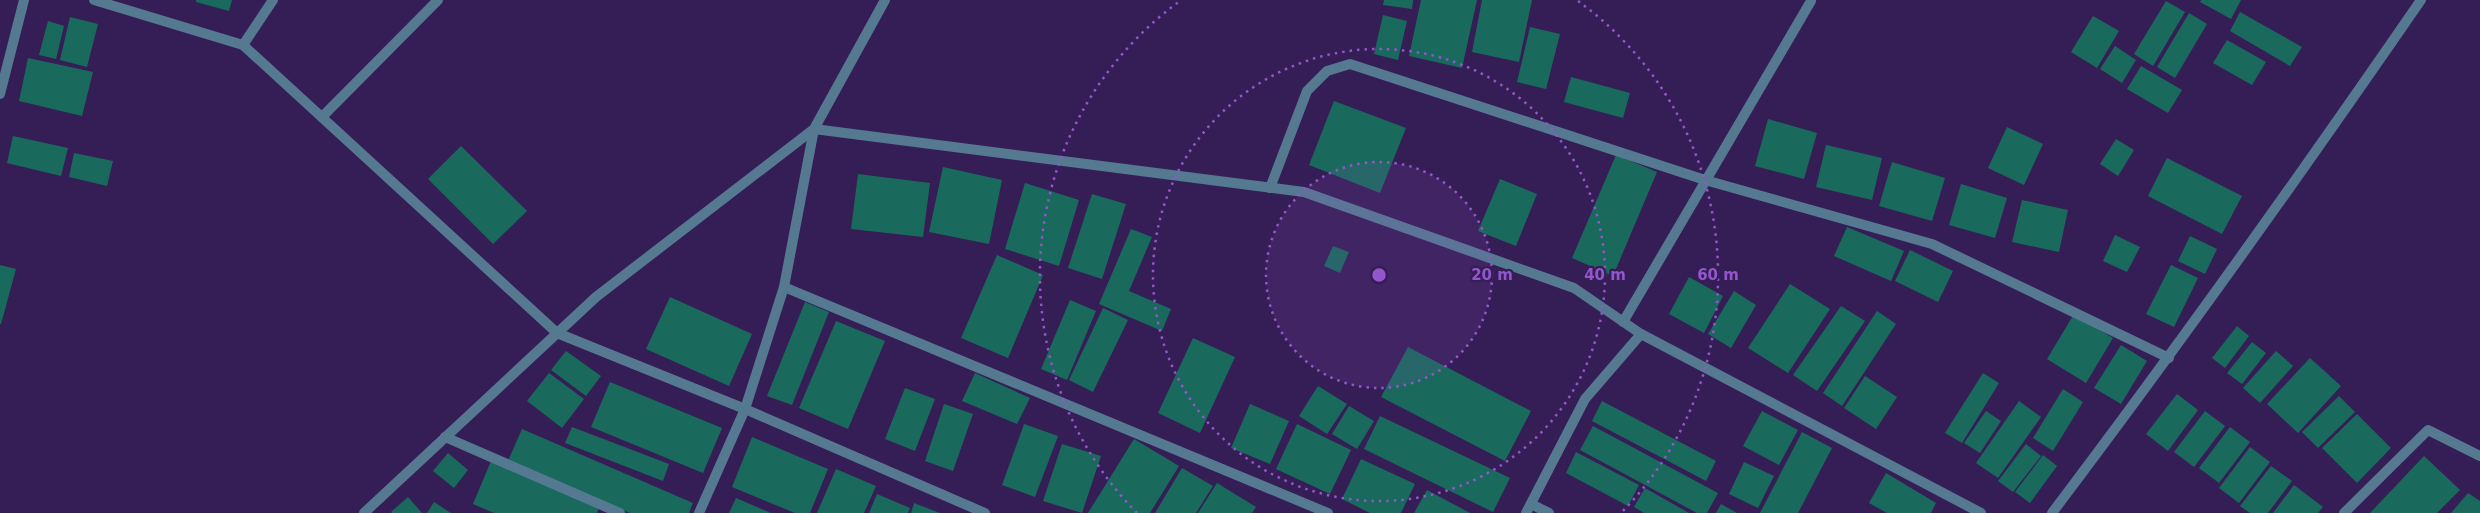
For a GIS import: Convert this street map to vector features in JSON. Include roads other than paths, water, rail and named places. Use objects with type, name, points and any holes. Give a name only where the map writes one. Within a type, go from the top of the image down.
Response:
[{"type":"street","points":[[0,94],[24,0]]},
{"type":"street","points":[[94,0],[243,45],[557,333],[745,409],[985,513]]},
{"type":"street","points":[[243,45],[273,0]]},
{"type":"street","points":[[322,118],[438,0]]},
{"type":"street","points":[[699,513],[745,409],[784,287],[814,129],[885,0]]},
{"type":"street","points":[[2052,513],[2169,358],[2312,158],[2421,0]]},
{"type":"street","points":[[1623,322],[1811,1]]},
{"type":"street","points":[[1270,188],[1307,91],[1327,71],[1350,64],[1705,180],[1932,244],[2169,358]]},
{"type":"street","points":[[364,513],[596,297],[814,129],[1304,192],[1574,288],[1642,334],[1981,513]]},
{"type":"street","points":[[784,287],[1328,513]]},
{"type":"street","points":[[1549,513],[1528,509],[1586,399],[1642,334]]},
{"type":"street","points":[[2344,513],[2428,430],[2480,456]]},
{"type":"street","points":[[445,437],[620,513]]}]
